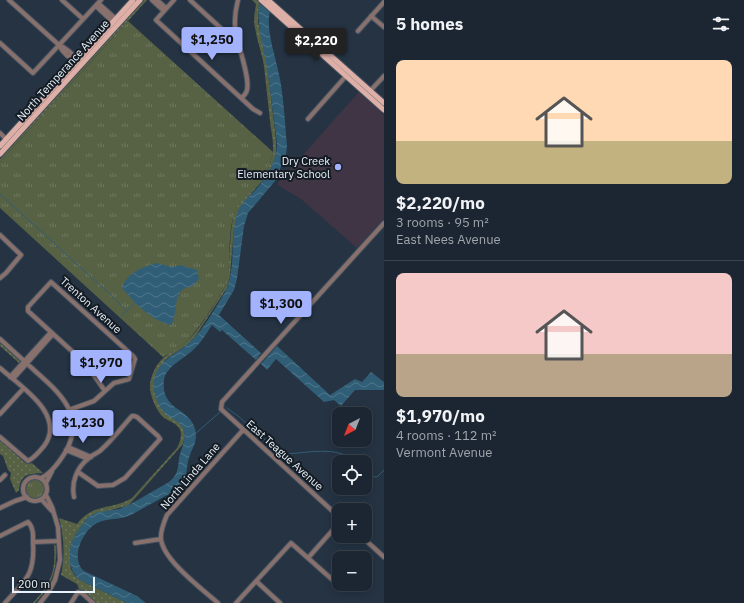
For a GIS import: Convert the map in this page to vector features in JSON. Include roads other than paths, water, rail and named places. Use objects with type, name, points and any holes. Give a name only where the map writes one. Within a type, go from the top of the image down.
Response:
[{"type":"main road","name":"North Temperance Avenue","points":[[0,154],[9,141],[133,0]]},
{"type":"main road","name":"North Temperance Avenue","points":[[79,63],[140,0]]},
{"type":"main road","points":[[261,0],[384,110]]},
{"type":"main road","points":[[268,0],[384,103]]},
{"type":"main road","points":[[346,76],[350,76],[370,91]]},
{"type":"main road","points":[[364,92],[369,93],[384,106]]},
{"type":"main road","name":"North Temperance Avenue","points":[[0,146],[9,141]]},
{"type":"street","points":[[9,0],[59,45],[62,50],[73,60],[79,63]]},
{"type":"street","points":[[62,0],[83,19]]},
{"type":"street","points":[[152,0],[165,10]]},
{"type":"street","points":[[157,0],[165,10]]},
{"type":"street","points":[[174,0],[156,20],[253,109],[260,112]]},
{"type":"street","points":[[190,0],[225,32],[236,34]]},
{"type":"street","points":[[238,0],[235,20],[236,34],[247,86],[246,92],[241,98]]},
{"type":"street","points":[[358,31],[384,2]]},
{"type":"street","points":[[0,43],[33,73],[98,3],[115,21]]},
{"type":"street","points":[[371,16],[384,27]]},
{"type":"street","points":[[308,119],[346,76]]},
{"type":"street","points":[[370,91],[384,76]]},
{"type":"street","points":[[0,133],[9,141]]},
{"type":"street","name":"East Teague Avenue","points":[[332,510],[242,430],[221,409],[221,406],[222,402],[384,224]]},
{"type":"street","points":[[0,235],[21,255],[0,278]]},
{"type":"street","name":"Trenton Avenue","points":[[52,333],[27,309],[51,282],[135,358],[130,377],[114,383],[105,392]]},
{"type":"street","points":[[11,378],[52,333],[86,364],[105,392],[94,401],[69,410]]},
{"type":"street","points":[[0,339],[60,394],[69,410],[72,432],[67,448],[52,470],[46,483]]},
{"type":"street","points":[[0,368],[39,403],[47,414],[50,424],[49,435],[42,447],[28,461],[0,437]]},
{"type":"street","points":[[0,414],[23,388]]},
{"type":"street","points":[[74,497],[72,485],[78,472],[89,458],[103,449],[132,416],[134,416],[160,439],[125,478],[113,485],[98,486],[78,472]]},
{"type":"street","name":"North Linda Lane","points":[[161,539],[162,530],[167,515],[242,430]]},
{"type":"street","points":[[67,448],[89,458]]},
{"type":"street","points":[[41,478],[52,470]]},
{"type":"street","points":[[0,480],[5,475]]},
{"type":"street","points":[[36,476],[41,478],[46,483],[48,490],[46,495],[41,500],[34,501],[27,497],[24,492],[24,484],[29,478],[36,476]]},
{"type":"street","points":[[15,501],[24,492]]},
{"type":"street","points":[[40,603],[48,593],[56,577],[60,560],[58,527],[52,507],[46,495]]},
{"type":"street","points":[[0,508],[27,497]]},
{"type":"street","points":[[41,500],[52,511]]},
{"type":"street","points":[[0,536],[28,522],[32,528],[34,561],[31,572],[5,603]]},
{"type":"street","points":[[308,558],[332,531]]},
{"type":"street","points":[[134,543],[161,539],[164,550],[170,560],[218,603]]},
{"type":"street","points":[[33,542],[59,541]]},
{"type":"street","points":[[236,603],[291,543],[332,579]]},
{"type":"street","points":[[368,543],[384,557]]},
{"type":"street","points":[[256,581],[280,603]]},
{"type":"street","points":[[71,603],[78,592],[82,593],[93,603]]},
{"type":"water","points":[[259,3],[270,12],[270,35],[280,79],[283,104],[287,146],[286,155],[275,181],[248,213],[244,226],[237,279],[234,290],[219,315],[261,353],[256,360],[222,330],[220,332],[212,325],[196,347],[176,363],[165,375],[164,391],[167,399],[172,405],[190,419],[194,426],[196,435],[184,481],[178,489],[131,515],[97,523],[87,532],[78,553],[80,566],[84,571],[137,596],[146,603],[127,603],[78,579],[70,564],[71,543],[88,517],[98,512],[119,509],[129,505],[169,482],[177,471],[184,442],[184,431],[180,424],[167,415],[158,404],[154,389],[156,373],[164,362],[186,346],[200,331],[224,294],[228,285],[232,265],[235,221],[238,211],[244,201],[257,188],[265,177],[272,165],[277,147],[267,70],[259,27]]},
{"type":"water","points":[[157,263],[171,267],[180,265],[197,270],[199,279],[192,286],[183,289],[177,298],[174,318],[171,325],[163,323],[150,315],[122,288],[127,278],[136,271]]},
{"type":"water","points":[[277,346],[330,395],[355,379],[362,382],[371,372],[384,382],[384,390],[355,390],[341,406],[334,400],[324,402],[276,359],[267,370],[261,364]]},
{"type":"waterway","points":[[0,194],[127,311]]},
{"type":"waterway","points":[[122,315],[135,303]]},
{"type":"waterway","points":[[227,408],[281,454],[320,451],[346,455]]},
{"type":"waterway","points":[[195,434],[220,412]]},
{"type":"waterway","points":[[372,475],[377,477],[384,470]]},
{"type":"place","name":"Dry Creek Elementary School","points":[[338,167]]}]
